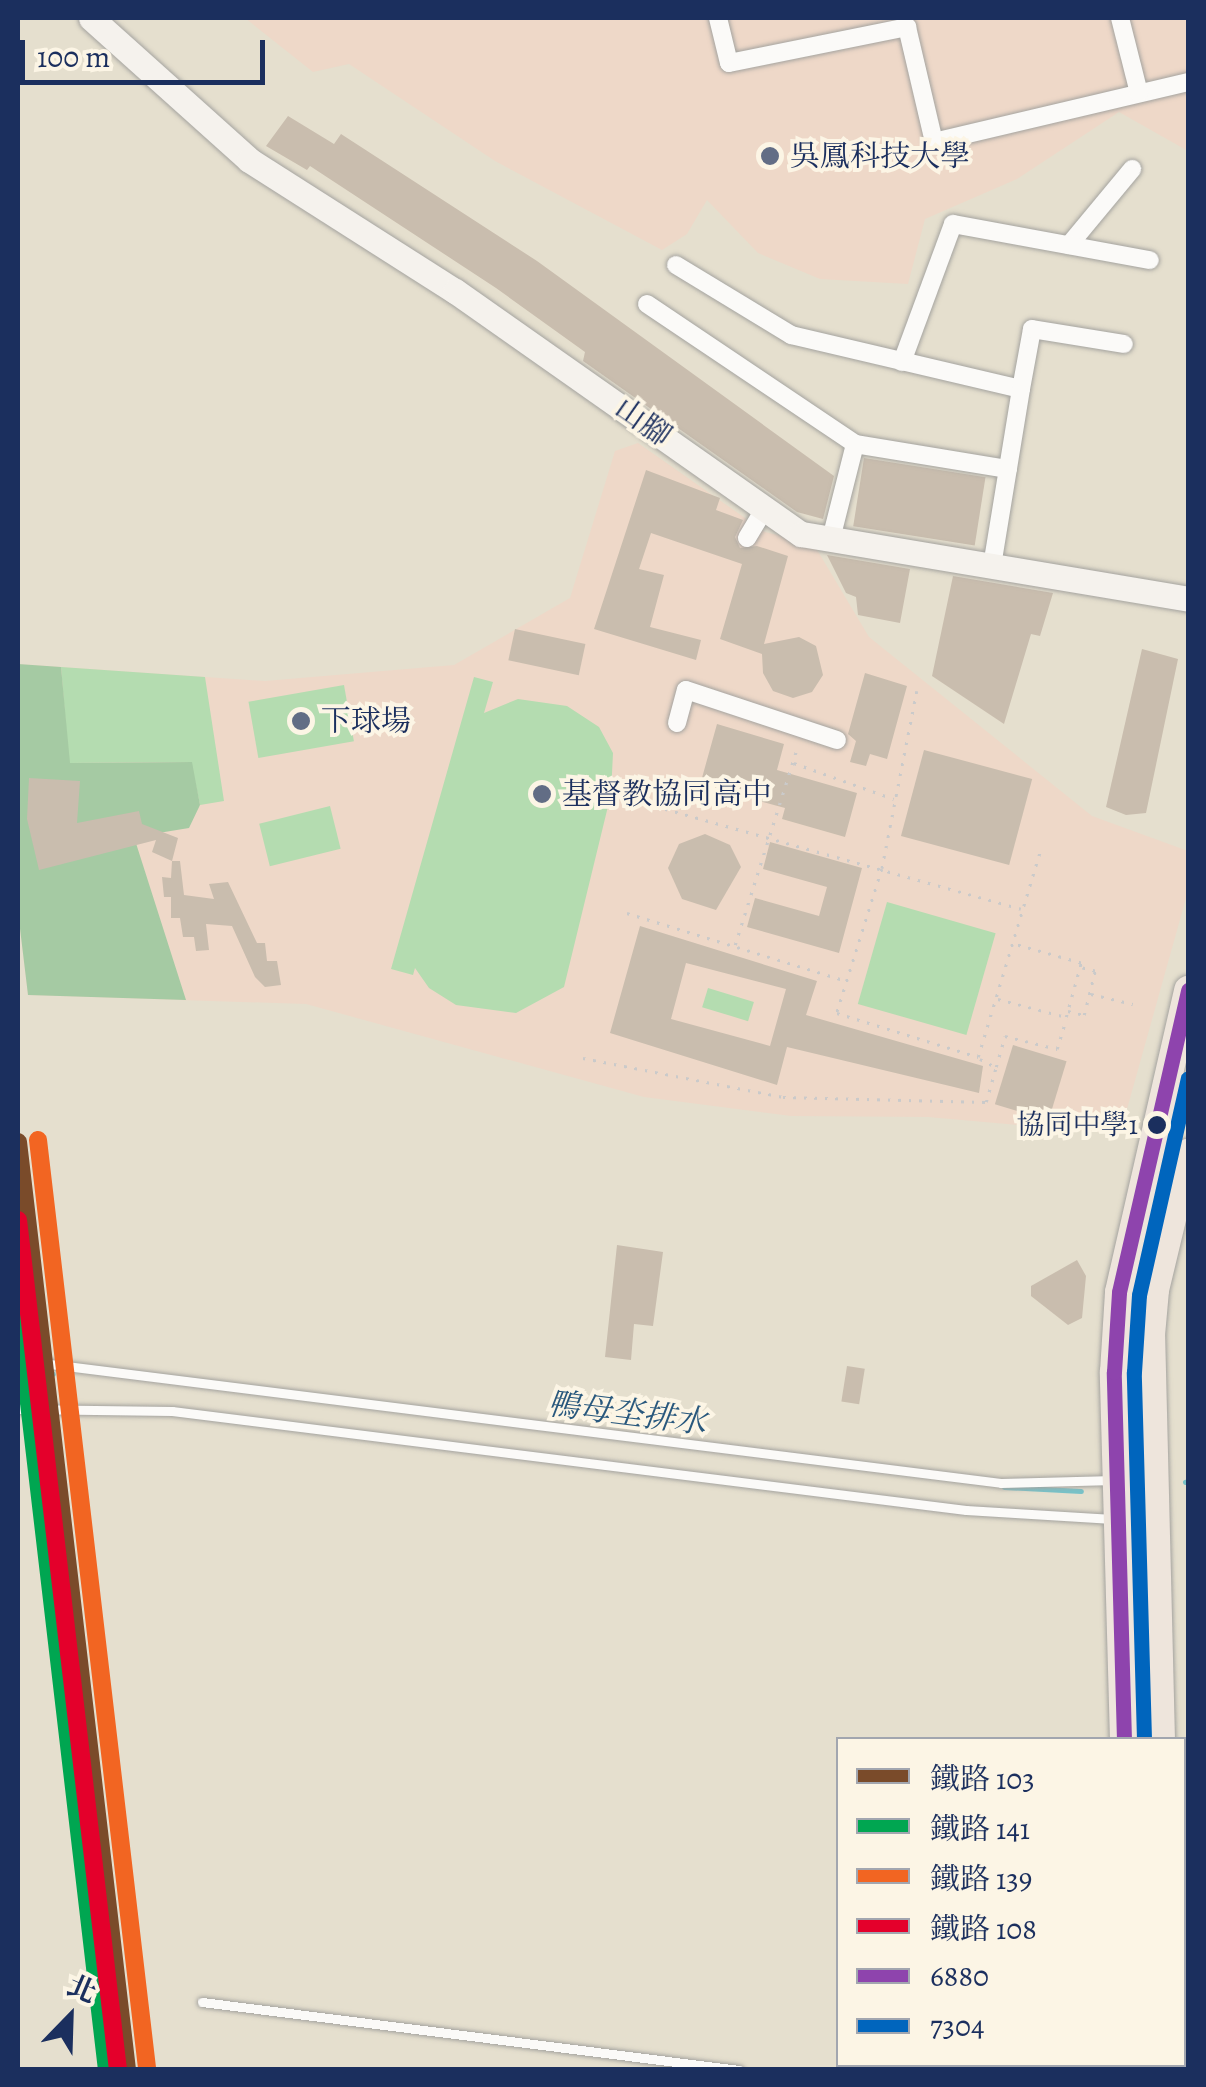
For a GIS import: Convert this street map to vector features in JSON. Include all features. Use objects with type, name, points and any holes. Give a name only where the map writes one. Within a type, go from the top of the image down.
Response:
[{"type":"main road","points":[[1124,1737],[1117,1480],[1119,1292],[1188,993]]},
{"type":"main road","points":[[1160,1737],[1155,1290],[1188,1153]]},
{"type":"street","name":"山腳","points":[[90,18],[162,87],[248,160],[455,290],[801,534],[832,534],[1188,600]]},
{"type":"street","points":[[718,18],[729,63],[905,22],[934,142],[1188,82]]},
{"type":"street","points":[[1120,18],[1140,93]]},
{"type":"street","points":[[1070,246],[1132,168]]},
{"type":"street","points":[[902,362],[953,224],[1150,260]]},
{"type":"street","points":[[676,265],[791,335],[1021,389]]},
{"type":"street","points":[[647,304],[854,444],[1008,469]]},
{"type":"street","points":[[992,566],[1032,329],[1124,344]]},
{"type":"street","points":[[832,534],[854,444]]},
{"type":"street","points":[[747,538],[765,508]]},
{"type":"street","points":[[677,723],[686,690],[837,740]]},
{"type":"lane","points":[[112,18],[162,87]]},
{"type":"lane","points":[[18,1369],[50,1364],[1002,1483],[1117,1480]]},
{"type":"lane","points":[[18,1409],[172,1411],[966,1510],[1118,1519]]},
{"type":"lane","points":[[202,2002],[739,2070]]},
{"type":"path","points":[[917,691],[882,870],[837,1013],[996,1067]]},
{"type":"path","points":[[735,946],[765,835],[805,727]]},
{"type":"path","points":[[792,762],[894,800]]},
{"type":"path","points":[[655,806],[1022,910]]},
{"type":"path","points":[[978,1058],[1040,852]]},
{"type":"path","points":[[626,913],[848,982]]},
{"type":"path","points":[[583,1058],[802,1098],[986,1102],[1005,1036],[1058,1049],[1081,963],[1012,943]]},
{"type":"path","points":[[1068,1012],[1084,1015],[1090,994],[1096,971],[1080,968]]},
{"type":"path","points":[[1090,994],[1133,1004]]},
{"type":"path","points":[[996,998],[1066,1017]]},
{"type":"shaded area","name":"吳鳳科技大學","points":[[245,18],[1188,18],[1188,151],[1119,112],[1017,179],[925,219],[908,284],[820,279],[758,253],[707,200],[687,234],[662,250],[495,161],[349,64],[313,72]]},
{"type":"shaded area","name":"基督教協同高中","points":[[638,443],[765,532],[813,543],[869,637],[1092,816],[1188,851],[1188,891],[1120,1134],[928,1117],[791,1116],[644,1097],[306,1004],[28,995],[18,912],[18,664],[265,681],[454,665],[570,598],[615,451]]},
{"type":"green space","points":[[18,664],[61,667],[70,763],[192,762],[200,805],[189,828],[134,837],[186,1000],[28,995],[18,912]]},
{"type":"green space","points":[[61,667],[205,677],[224,801],[200,805],[191,762],[69,763]]},
{"type":"green space","points":[[474,677],[493,682],[484,713],[518,699],[567,706],[599,727],[613,753],[611,794],[564,987],[516,1013],[456,1005],[429,988],[415,968],[413,975],[391,969]]},
{"type":"green space","name":"下球場","points":[[344,685],[354,741],[258,758],[248,702]]},
{"type":"green space","points":[[330,806],[341,849],[270,866],[259,824]]},
{"type":"green space","points":[[887,902],[996,933],[966,1035],[858,1004]]},
{"type":"green space","points":[[708,988],[754,1002],[748,1021],[702,1007]]},
{"type":"building","points":[[288,116],[334,144],[341,134],[537,261],[834,476],[823,519],[797,512],[583,361],[585,352],[496,288],[310,166],[307,170],[266,146]]},
{"type":"building","points":[[864,458],[985,477],[975,545],[853,526]]},
{"type":"building","points":[[646,470],[720,498],[716,510],[743,520],[735,537],[740,548],[757,546],[788,556],[764,644],[799,637],[816,646],[823,675],[812,692],[793,698],[773,691],[763,673],[762,654],[720,639],[742,564],[651,533],[639,569],[664,575],[650,627],[701,640],[696,660],[594,629]]},
{"type":"building","points":[[827,555],[910,569],[900,623],[858,615],[856,597],[846,593]]},
{"type":"building","points":[[953,576],[1053,593],[1040,636],[1031,634],[1004,724],[932,676]]},
{"type":"building","points":[[515,629],[585,644],[579,675],[508,660]]},
{"type":"building","points":[[1142,649],[1178,659],[1146,813],[1126,815],[1106,807]]},
{"type":"building","points":[[865,673],[907,686],[887,759],[870,754],[866,766],[850,762],[856,741],[848,734]]},
{"type":"building","points":[[717,724],[784,744],[777,770],[857,793],[845,837],[782,819],[785,808],[700,785]]},
{"type":"building","points":[[924,750],[1032,779],[1009,865],[901,836]]},
{"type":"building","points":[[29,778],[80,781],[77,823],[139,811],[142,824],[178,838],[172,861],[152,852],[156,840],[39,870],[27,819]]},
{"type":"building","points":[[705,834],[730,845],[741,867],[716,910],[682,899],[668,868],[679,844]]},
{"type":"building","points":[[770,842],[862,868],[839,953],[747,927],[755,898],[819,916],[827,887],[763,869]]},
{"type":"building","points":[[172,861],[180,861],[184,895],[214,899],[209,884],[228,882],[257,943],[265,943],[267,961],[277,961],[281,985],[265,987],[255,977],[232,926],[206,924],[209,950],[196,951],[194,937],[183,937],[180,918],[171,918],[171,897],[164,897],[162,877],[171,878]]},
{"type":"building","points":[[640,926],[817,981],[806,1015],[983,1066],[979,1093],[787,1047],[777,1085],[610,1033]],"holes":[[[686,963],[786,989],[770,1046],[671,1019]]]},
{"type":"building","points":[[1013,1045],[1067,1061],[1048,1121],[995,1104]]},
{"type":"building","points":[[617,1245],[663,1252],[653,1326],[634,1324],[631,1360],[605,1357]]},
{"type":"building","points":[[1077,1260],[1086,1276],[1082,1318],[1068,1325],[1031,1296],[1031,1286]]},
{"type":"building","points":[[847,1366],[865,1369],[859,1404],[841,1402]]},
{"type":"waterway","name":"鴨母坔排水","points":[[18,1378],[53,1374]]},
{"type":"waterway","name":"鴨母坔排水","points":[[1004,1487],[1081,1491]]},
{"type":"rail line","name":"139","points":[[38,1140],[147,2068]]},
{"type":"rail line","name":"103","points":[[18,1142],[127,2070]]},
{"type":"rail line","name":"108","points":[[18,1220],[118,2070]]},
{"type":"rail line","name":"141","points":[[18,1309],[107,2070]]},
{"type":"transit line","name":"6880","points":[[1124,1737],[1114,1372],[1119,1292],[1188,990]]},
{"type":"transit line","name":"7304","points":[[1144,1737],[1134,1372],[1139,1295],[1188,1078]]},
{"type":"place","name":"吳鳳科技大學","points":[[770,156]]},
{"type":"place","name":"下球場","points":[[301,721]]},
{"type":"place","name":"基督教協同高中","points":[[542,794]]},
{"type":"place","name":"協同中學1","points":[[1157,1125]]}]
